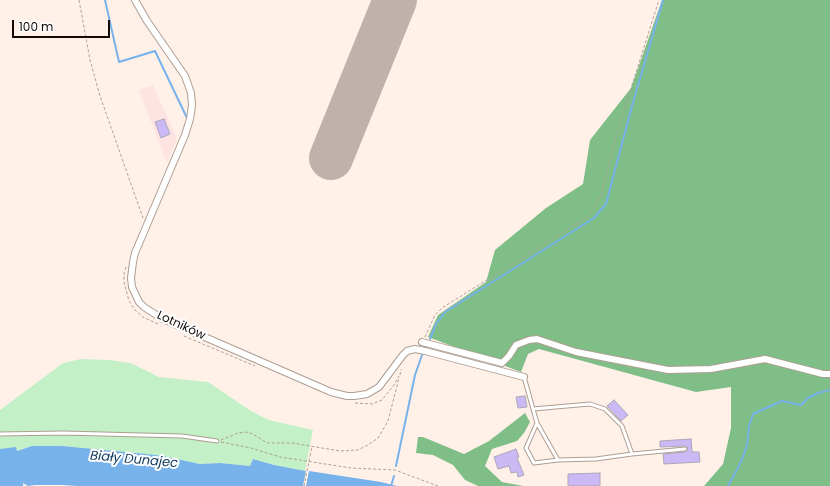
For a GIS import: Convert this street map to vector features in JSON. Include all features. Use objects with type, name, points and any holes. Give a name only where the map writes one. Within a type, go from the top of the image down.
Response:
[{"type":"street","name":"Lotników","points":[[135,0],[147,21],[185,76],[191,93],[192,105],[190,119],[185,135],[135,253],[131,278],[132,287],[134,293],[144,307],[161,318],[197,334],[331,392],[347,396],[367,394],[379,386],[403,355],[407,351],[415,349],[524,377]]},
{"type":"street","points":[[422,342],[502,363],[509,356],[516,345],[529,340],[537,339],[576,352],[668,370],[711,369],[764,359],[823,374],[830,374]]},
{"type":"lane","points":[[524,377],[537,423],[558,460]]},
{"type":"lane","points":[[533,409],[590,404],[605,409],[622,426],[632,454]]},
{"type":"lane","points":[[537,423],[526,448],[534,463],[558,460],[596,459],[685,449]]},
{"type":"lane","points":[[0,434],[63,433],[178,436],[216,441]]},
{"type":"path","points":[[78,0],[90,60],[100,96],[144,220]]},
{"type":"path","points":[[422,342],[435,315],[442,308],[589,216],[601,195],[618,129],[659,0]]},
{"type":"path","points":[[127,264],[124,273],[124,282],[129,301],[135,310],[143,317],[162,326]]},
{"type":"path","points":[[183,335],[259,368]]},
{"type":"path","points":[[216,441],[224,440],[238,433],[246,432],[253,434],[267,443],[292,443],[340,450],[358,450],[378,438],[388,421],[402,364]]},
{"type":"path","points":[[354,403],[372,404],[382,400],[399,376]]},
{"type":"path","points":[[216,441],[251,448],[280,457],[351,468],[395,470],[438,486]]},
{"type":"path","points":[[304,486],[312,447]]},
{"type":"shaded area","points":[[153,85],[177,138],[167,163],[139,90]]},
{"type":"green space","points":[[662,0],[830,0],[830,486],[704,486],[723,464],[731,428],[731,387],[696,392],[539,349],[528,354],[521,372],[428,337],[438,315],[486,282],[495,250],[546,208],[583,184],[590,140],[631,88]]},
{"type":"green space","points":[[81,359],[109,360],[131,363],[159,377],[208,382],[251,411],[269,420],[313,430],[305,471],[253,459],[250,466],[220,463],[200,464],[161,456],[62,446],[32,446],[16,451],[0,449],[0,410],[63,363]]},
{"type":"green space","points":[[525,413],[530,422],[524,433],[517,441],[492,449],[485,466],[502,482],[523,486],[478,486],[465,480],[453,465],[433,455],[416,453],[418,437],[423,437],[464,454],[489,441]]},
{"type":"water","name":"Biały Dunajec","points":[[32,446],[62,446],[146,454],[200,464],[220,463],[250,466],[253,459],[274,465],[306,471],[303,486],[28,486],[23,483],[23,486],[0,486],[0,449],[16,447],[17,451]]},
{"type":"water","points":[[309,471],[381,482],[397,486],[306,486]]},
{"type":"building","points":[[164,119],[170,134],[161,138],[155,122]]},
{"type":"building","points":[[525,396],[527,407],[518,408],[516,397]]},
{"type":"building","points":[[614,400],[628,415],[621,421],[607,406]]},
{"type":"building","points":[[691,439],[692,452],[699,452],[700,462],[664,464],[663,454],[685,452],[688,448],[685,446],[660,447],[660,441]]},
{"type":"building","points":[[516,449],[519,457],[517,458],[524,475],[518,477],[517,472],[511,473],[509,466],[498,469],[494,457]]},
{"type":"building","points":[[600,473],[600,486],[568,486],[568,474]]},
{"type":"waterway","points":[[105,0],[119,62],[155,51],[187,118]]},
{"type":"waterway","points":[[430,339],[436,324],[445,312],[594,218],[606,204],[632,106],[663,0]]},
{"type":"waterway","points":[[396,466],[415,375],[422,355]]},
{"type":"waterway","points":[[728,486],[744,454],[747,445],[749,426],[753,414],[782,401],[801,405],[808,398],[818,393],[830,390]]},
{"type":"waterway","points":[[391,486],[394,476]]},
{"type":"runway","points":[[331,158],[395,0]]}]
